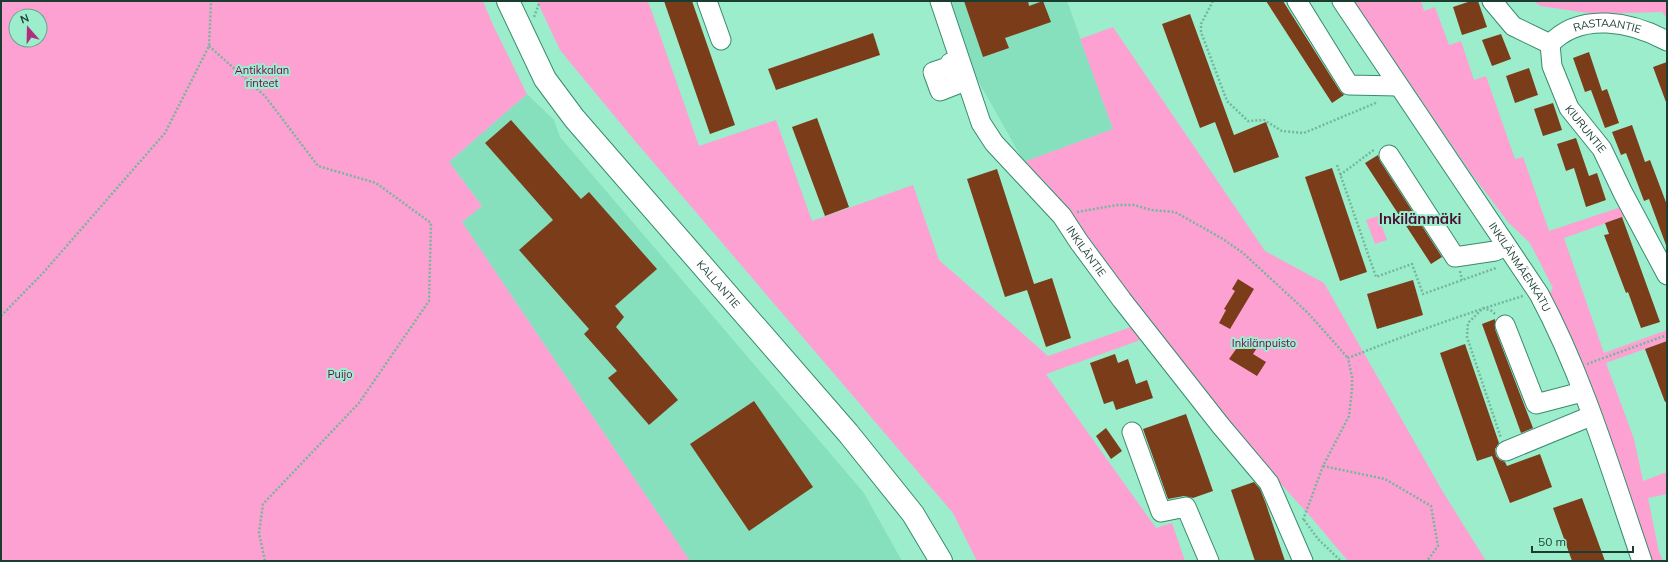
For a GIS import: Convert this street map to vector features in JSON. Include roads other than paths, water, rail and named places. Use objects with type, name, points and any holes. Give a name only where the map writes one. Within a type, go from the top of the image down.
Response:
[{"type":"main road","name":"KALLANTIE","points":[[508,1],[545,79],[574,118],[848,433],[913,514],[941,561]]},
{"type":"street","points":[[707,1],[721,40]]},
{"type":"street","points":[[928,1],[951,66]]},
{"type":"street","name":"INKILÄNTIE","points":[[940,1],[981,123],[994,143],[1062,216],[1079,242],[1127,306],[1221,426],[1269,483],[1303,561]]},
{"type":"street","points":[[1297,1],[1349,85],[1398,86]]},
{"type":"street","name":"INKILÄNMÄENKATU","points":[[1342,1],[1398,86],[1502,254],[1539,294],[1574,368],[1642,561]]},
{"type":"street","points":[[1492,1],[1513,26],[1550,44]]},
{"type":"street","name":"RASTAANTIE","points":[[1550,44],[1558,36],[1575,28],[1598,22],[1625,24],[1652,32],[1667,40]]},
{"type":"street","name":"KIURUNTIE","points":[[1550,44],[1552,66],[1569,108],[1602,149],[1623,193],[1667,275]]},
{"type":"street","points":[[1389,156],[1455,257],[1502,254]]},
{"type":"street","points":[[1505,325],[1536,404],[1582,392]]},
{"type":"street","points":[[1506,451],[1591,416]]},
{"type":"street","points":[[1132,432],[1161,512],[1186,507],[1209,561]]},
{"type":"district","name":"Inkilänmäki","points":[[1420,219]]},
{"type":"park label","name":"Antikkalan rinteet","points":[[262,76]]},
{"type":"park label","name":"Inkilänpuisto","points":[[1264,343]]},
{"type":"park label","name":"Puijo","points":[[340,374]]}]
